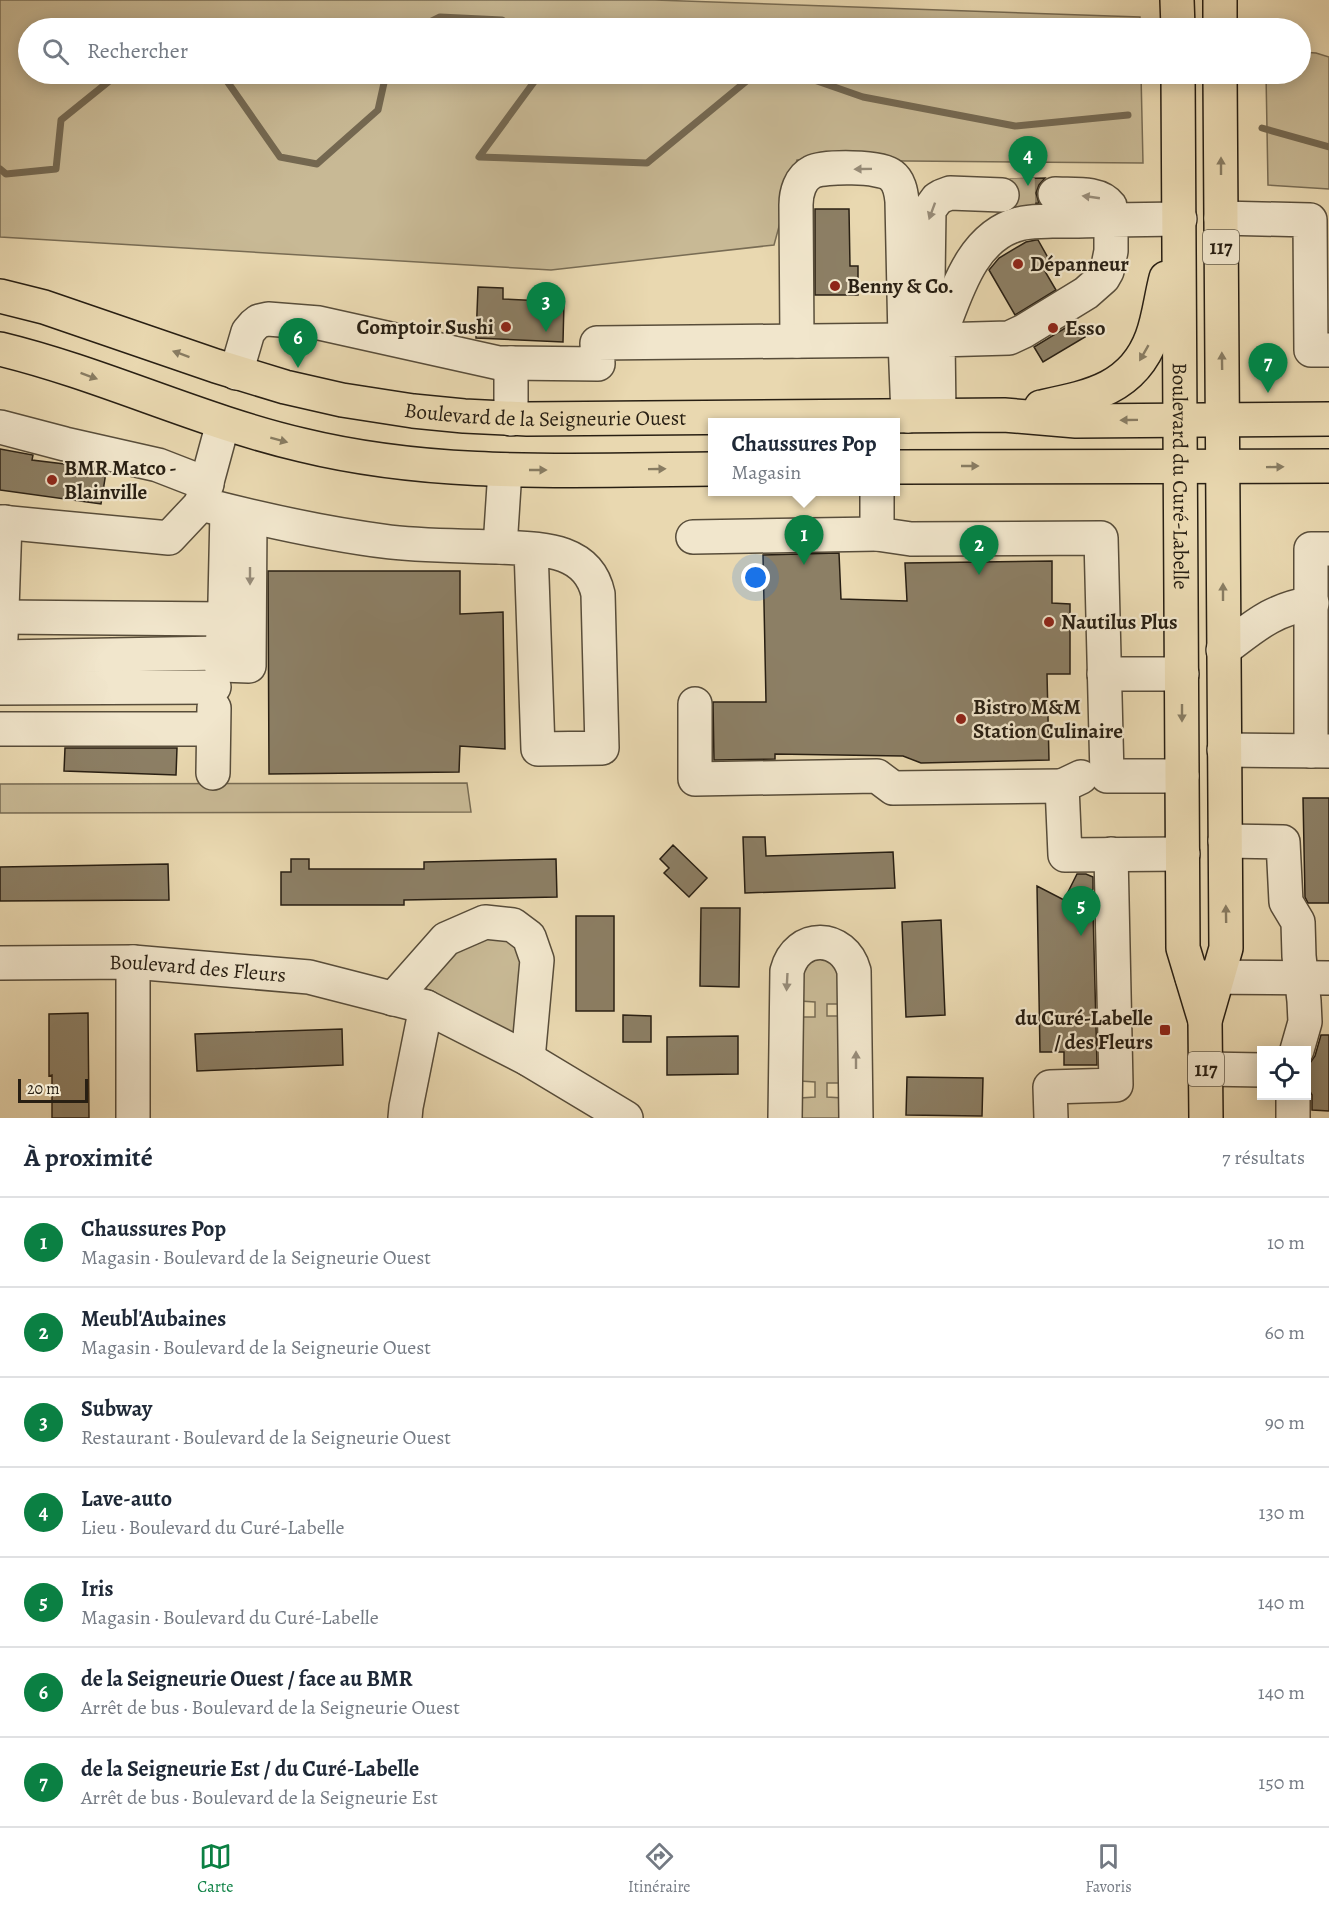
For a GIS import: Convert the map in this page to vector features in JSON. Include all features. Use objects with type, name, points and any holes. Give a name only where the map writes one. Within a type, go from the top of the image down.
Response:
[{"type":"main road","points":[[1177,0],[1178,18]]},
{"type":"main road","points":[[1220,0],[1220,18]]},
{"type":"main road","name":"Boulevard du Curé-Labelle","points":[[1178,84],[1183,948],[1205,977]]},
{"type":"main road","name":"Boulevard du Curé-Labelle","points":[[1206,1118],[1205,977],[1226,948],[1220,84]]},
{"type":"main road","points":[[1004,415],[1103,391],[1119,381],[1137,364],[1153,336],[1180,219]]},
{"type":"main road","name":"Boulevard de la Seigneurie Ouest","points":[[0,296],[44,307],[236,373],[285,387],[342,400],[442,415],[511,419],[1004,415],[1077,421],[1329,420]]},
{"type":"main road","points":[[0,349],[75,371],[223,423],[277,439],[353,456],[435,466],[506,470],[708,469]]},
{"type":"main road","points":[[223,423],[236,373]]},
{"type":"main road","points":[[900,467],[1329,466]]},
{"type":"street","points":[[797,341],[796,195],[803,180],[812,172],[827,169],[875,168],[882,170],[894,178],[900,189],[902,201],[905,340],[923,416]]},
{"type":"street","points":[[938,340],[928,280],[929,210],[942,196],[950,193],[986,194],[974,218],[990,238]]},
{"type":"street","points":[[923,416],[938,340],[963,277],[981,247],[990,238],[1051,208],[1111,220],[1180,219]]},
{"type":"street","points":[[969,266],[1051,208]]},
{"type":"street","points":[[1221,218],[1320,220],[1311,350],[1329,350]]},
{"type":"street","points":[[236,373],[249,332],[254,325],[268,319],[319,323],[482,360],[511,363],[598,364],[597,343],[1009,338],[1086,293],[1103,278],[1107,271],[1111,250],[1111,220]]},
{"type":"street","points":[[511,363],[511,419]]},
{"type":"street","points":[[213,773],[213,729],[224,619],[221,504],[223,423]]},
{"type":"street","points":[[0,427],[158,465],[221,504],[390,542],[440,546],[516,548],[554,551],[571,558],[588,572],[596,587],[602,748],[538,749],[516,548],[506,470]]},
{"type":"street","points":[[877,496],[878,534]]},
{"type":"street","points":[[219,668],[0,659],[3,522],[169,538],[221,504]]},
{"type":"street","points":[[0,688],[249,666],[221,504]]},
{"type":"street","points":[[693,537],[878,534],[911,538],[1101,538],[1107,776]]},
{"type":"street","points":[[1224,750],[1320,751],[1311,549],[1329,549]]},
{"type":"street","points":[[1223,650],[1274,613],[1292,606],[1312,603]]},
{"type":"street","points":[[2,617],[224,619]]},
{"type":"street","points":[[1104,674],[1182,674]]},
{"type":"street","points":[[695,704],[695,779],[877,776],[893,788],[1062,786],[1079,777],[1182,776]]},
{"type":"street","points":[[0,729],[213,729]]},
{"type":"street","points":[[1062,786],[1065,855],[1183,854]]},
{"type":"street","points":[[1225,841],[1283,842],[1286,902],[1298,922],[1299,956],[1315,977],[1310,1031]]},
{"type":"street","points":[[1051,1118],[1050,1087],[1116,1085],[1111,854]]},
{"type":"street","points":[[393,999],[446,939],[485,922],[513,925],[529,937],[537,960],[528,1059]]},
{"type":"street","points":[[785,1118],[787,971],[795,953],[811,943],[820,943],[839,948],[851,961],[854,971],[856,1118]]},
{"type":"street","points":[[133,962],[133,1118]]},
{"type":"street","name":"Boulevard des Fleurs","points":[[0,963],[133,962],[309,977],[426,1007],[528,1059],[626,1118]]},
{"type":"street","points":[[1205,977],[1315,977]]},
{"type":"street","points":[[405,1118],[426,1007]]},
{"type":"street","points":[[1206,1069],[1257,1070]]},
{"type":"street","points":[[1293,1100],[1293,1118]]},
{"type":"shaded area","points":[[0,0],[655,0],[1140,17],[18,18],[18,84],[1141,84],[1143,163],[797,160],[774,245],[551,270],[0,237]]},
{"type":"shaded area","points":[[1311,53],[1329,57],[1329,189],[1268,185],[1266,84],[1311,84]]},
{"type":"shaded area","points":[[467,783],[471,812],[0,813],[0,784]]},
{"type":"shaded area","points":[[489,936],[513,940],[528,963],[514,1037],[421,986],[452,951]]},
{"type":"shaded area","points":[[813,956],[840,964],[843,1004],[827,1004],[827,1016],[843,1016],[843,1083],[827,1083],[827,1097],[843,1098],[843,1118],[800,1118],[800,1098],[815,1097],[815,1082],[800,1081],[800,1017],[815,1017],[815,1002],[800,1001],[799,979]]},
{"type":"building","points":[[1045,178],[1036,193],[1039,203],[1018,205],[1021,196],[1019,187],[1011,179]]},
{"type":"building","points":[[815,209],[849,209],[850,266],[858,266],[858,295],[815,295]]},
{"type":"building","points":[[1038,240],[1051,263],[1043,268],[1056,290],[1015,315],[989,270],[999,258],[1026,242]]},
{"type":"building","points":[[478,287],[503,288],[503,299],[564,302],[563,342],[476,338]]},
{"type":"building","points":[[1075,322],[1085,337],[1043,362],[1034,347]]},
{"type":"building","name":"BMR Matco - Blainville","points":[[0,449],[33,455],[32,460],[106,472],[101,504],[0,490]]},
{"type":"building","points":[[839,553],[841,599],[907,601],[905,563],[1052,561],[1052,603],[1070,604],[1070,674],[1047,674],[1049,760],[921,763],[903,756],[775,754],[775,759],[714,760],[713,702],[766,702],[763,555]]},
{"type":"building","points":[[268,571],[460,571],[460,614],[503,612],[505,749],[460,746],[459,772],[269,774]]},
{"type":"building","points":[[65,748],[177,748],[176,775],[64,771]]},
{"type":"building","points":[[1303,798],[1329,798],[1329,903],[1308,903],[1305,897]]},
{"type":"building","points":[[743,837],[765,837],[766,856],[893,852],[895,888],[745,893]]},
{"type":"building","points":[[673,845],[707,878],[689,897],[664,873],[669,868],[660,859]]},
{"type":"building","points":[[291,859],[309,859],[309,869],[424,869],[424,862],[556,859],[557,897],[404,900],[404,905],[281,905],[281,872],[291,872]]},
{"type":"building","points":[[168,864],[169,900],[0,901],[0,867]]},
{"type":"building","points":[[1077,874],[1093,877],[1093,889],[1085,905],[1093,910],[1097,1065],[1064,1065],[1064,1052],[1040,1052],[1037,886],[1064,900]]},
{"type":"building","points":[[701,908],[740,908],[739,987],[700,986]]},
{"type":"building","points":[[576,916],[614,916],[614,1011],[576,1011]]},
{"type":"building","points":[[941,920],[945,1015],[906,1017],[902,922]]},
{"type":"building","points":[[88,1013],[89,1118],[52,1118],[49,1014]]},
{"type":"building","points":[[623,1015],[651,1016],[651,1042],[623,1042]]},
{"type":"building","points":[[342,1029],[343,1065],[197,1071],[195,1034]]},
{"type":"building","points":[[1321,1035],[1329,1035],[1329,1111],[1312,1110],[1311,1062]]},
{"type":"building","points":[[738,1036],[738,1074],[667,1075],[667,1037]]},
{"type":"building","points":[[907,1077],[983,1078],[982,1116],[906,1115]]},
{"type":"waterway","points":[[438,18],[461,18]]},
{"type":"waterway","points":[[0,169],[6,174],[56,169],[61,120],[106,84]]},
{"type":"waterway","points":[[229,84],[280,157],[317,164],[378,110],[384,84]]},
{"type":"waterway","points":[[533,84],[479,157],[647,163],[743,84]]},
{"type":"waterway","points":[[826,84],[863,97],[1015,126],[1128,115]]},
{"type":"waterway","points":[[1262,128],[1329,147]]},
{"type":"tunnel","points":[[1002,195],[1055,194]]},
{"type":"place","name":"Lave-auto","points":[[1028,186]]},
{"type":"place","name":"Dépanneur","points":[[1018,264]]},
{"type":"place","name":"Benny & Co.","points":[[835,286]]},
{"type":"place","name":"Comptoir Sushi","points":[[506,327]]},
{"type":"place","name":"Esso","points":[[1053,328]]},
{"type":"place","name":"Subway","points":[[546,332]]},
{"type":"place","name":"de la Seigneurie Ouest / face au BMR","points":[[298,368]]},
{"type":"place","name":"de la Seigneurie Est / du Curé-Labelle","points":[[1268,393]]},
{"type":"place","name":"BMR Matco - Blainville","points":[[52,480]]},
{"type":"place","name":"Chaussures Pop","points":[[804,565]]},
{"type":"place","name":"Meubl'Aubaines","points":[[979,575]]},
{"type":"place","name":"Nautilus Plus","points":[[1049,622]]},
{"type":"place","name":"Bistro M&M Station Culinaire","points":[[961,719]]},
{"type":"place","name":"Iris","points":[[1081,936]]},
{"type":"place","name":"du Curé-Labelle / des Fleurs","points":[[1165,1030]]}]
